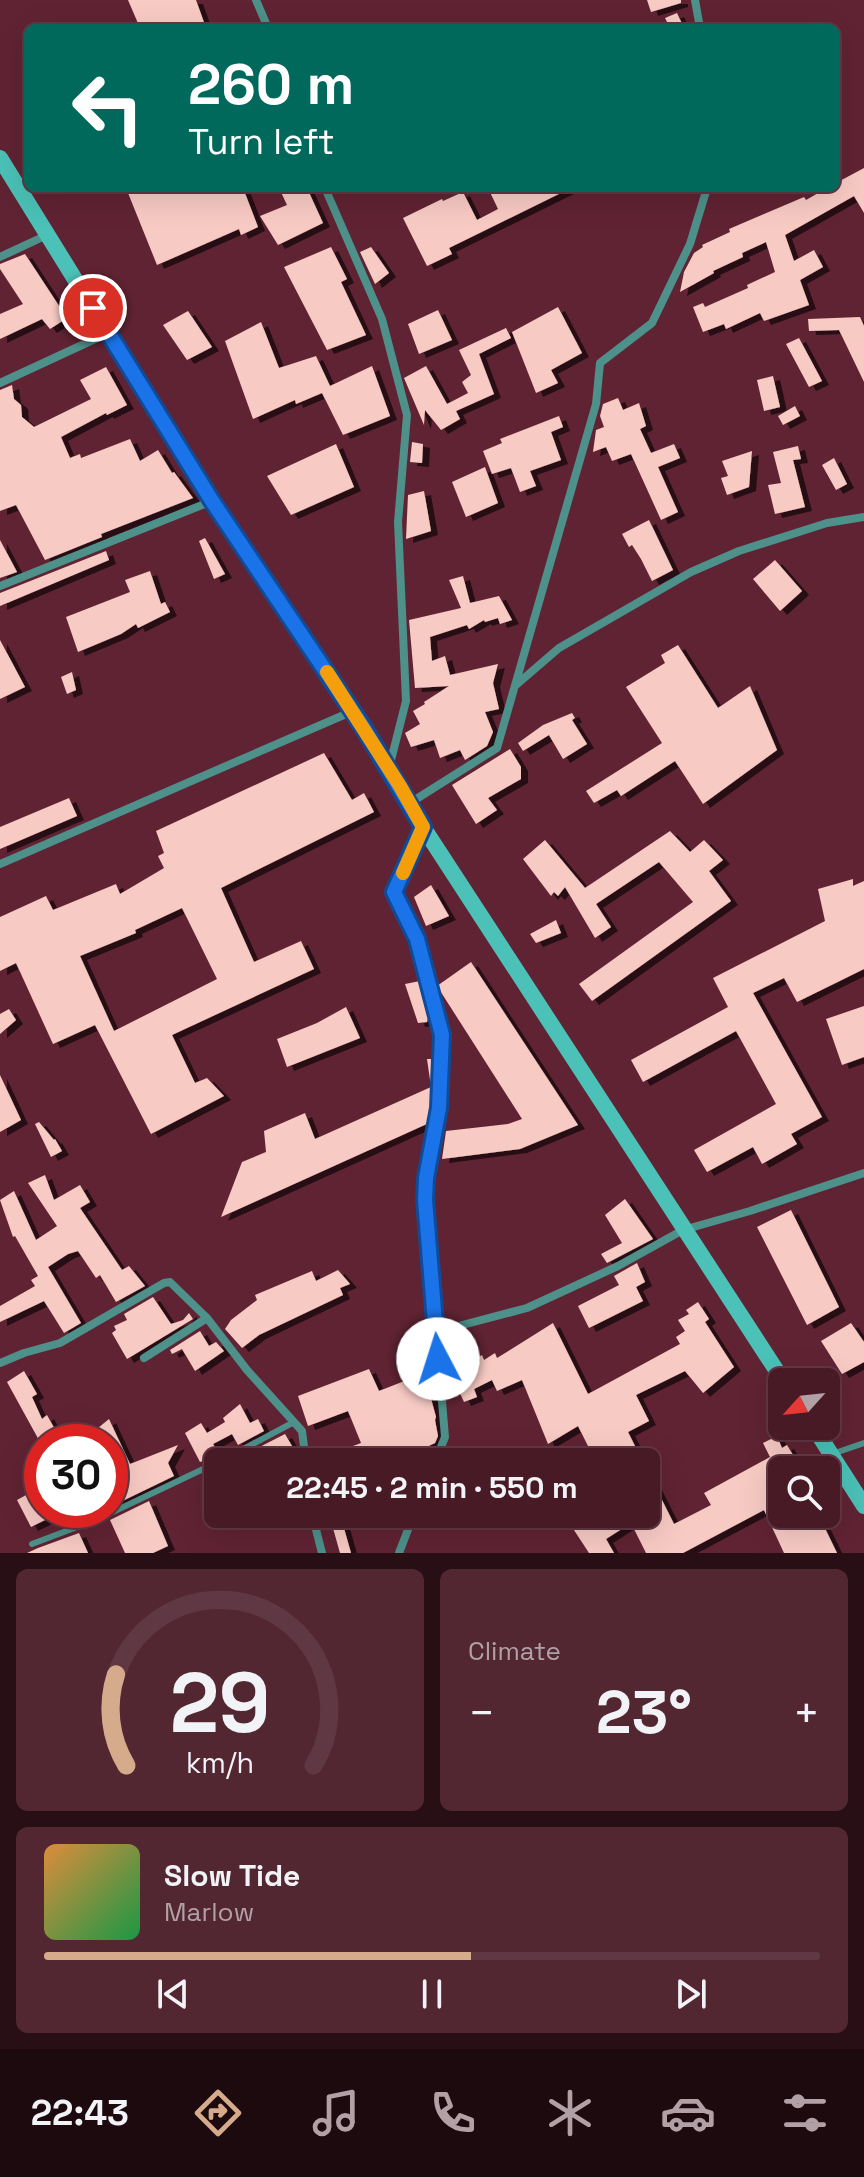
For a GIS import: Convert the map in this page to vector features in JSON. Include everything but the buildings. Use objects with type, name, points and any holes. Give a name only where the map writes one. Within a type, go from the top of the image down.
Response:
[{"type":"main road","points":[[0,158],[212,501],[353,711],[423,827],[775,1368]]},
{"type":"main road","points":[[822,1440],[864,1506]]},
{"type":"street","points":[[256,0],[266,24]]},
{"type":"street","points":[[695,0],[699,24]]},
{"type":"street","points":[[327,192],[382,319],[407,415],[398,522],[406,701],[389,769]]},
{"type":"street","points":[[410,803],[497,748],[596,404],[600,363],[652,323],[690,244],[706,192]]},
{"type":"street","points":[[0,257],[48,235]]},
{"type":"street","points":[[0,383],[108,333]]},
{"type":"street","points":[[0,586],[212,501]]},
{"type":"street","points":[[515,686],[559,648],[691,572],[739,551],[827,523],[864,517]]},
{"type":"street","points":[[0,864],[353,711]]},
{"type":"street","points":[[423,827],[394,892],[417,939],[442,1035],[439,1108],[425,1200],[445,1437],[441,1448]]},
{"type":"street","points":[[436,1332],[527,1308],[618,1266],[683,1230],[864,1173]]},
{"type":"street","points":[[0,1363],[60,1343],[170,1282],[207,1318],[247,1370],[302,1431],[304,1448]]},
{"type":"street","points":[[144,1358],[207,1318]]},
{"type":"street","points":[[316,1528],[322,1553]]},
{"type":"street","points":[[399,1553],[409,1528]]},
{"type":"lane","points":[[245,1448],[294,1422]]},
{"type":"lane","points":[[832,1454],[864,1443]]},
{"type":"lane","points":[[32,1544],[98,1519],[204,1469]]},
{"type":"slow traffic","points":[[327,672],[423,827],[403,873]]},
{"type":"route","points":[[93,308],[212,501],[365,730],[423,827],[394,892],[417,939],[442,1035],[439,1108],[425,1200],[438,1359]]}]
